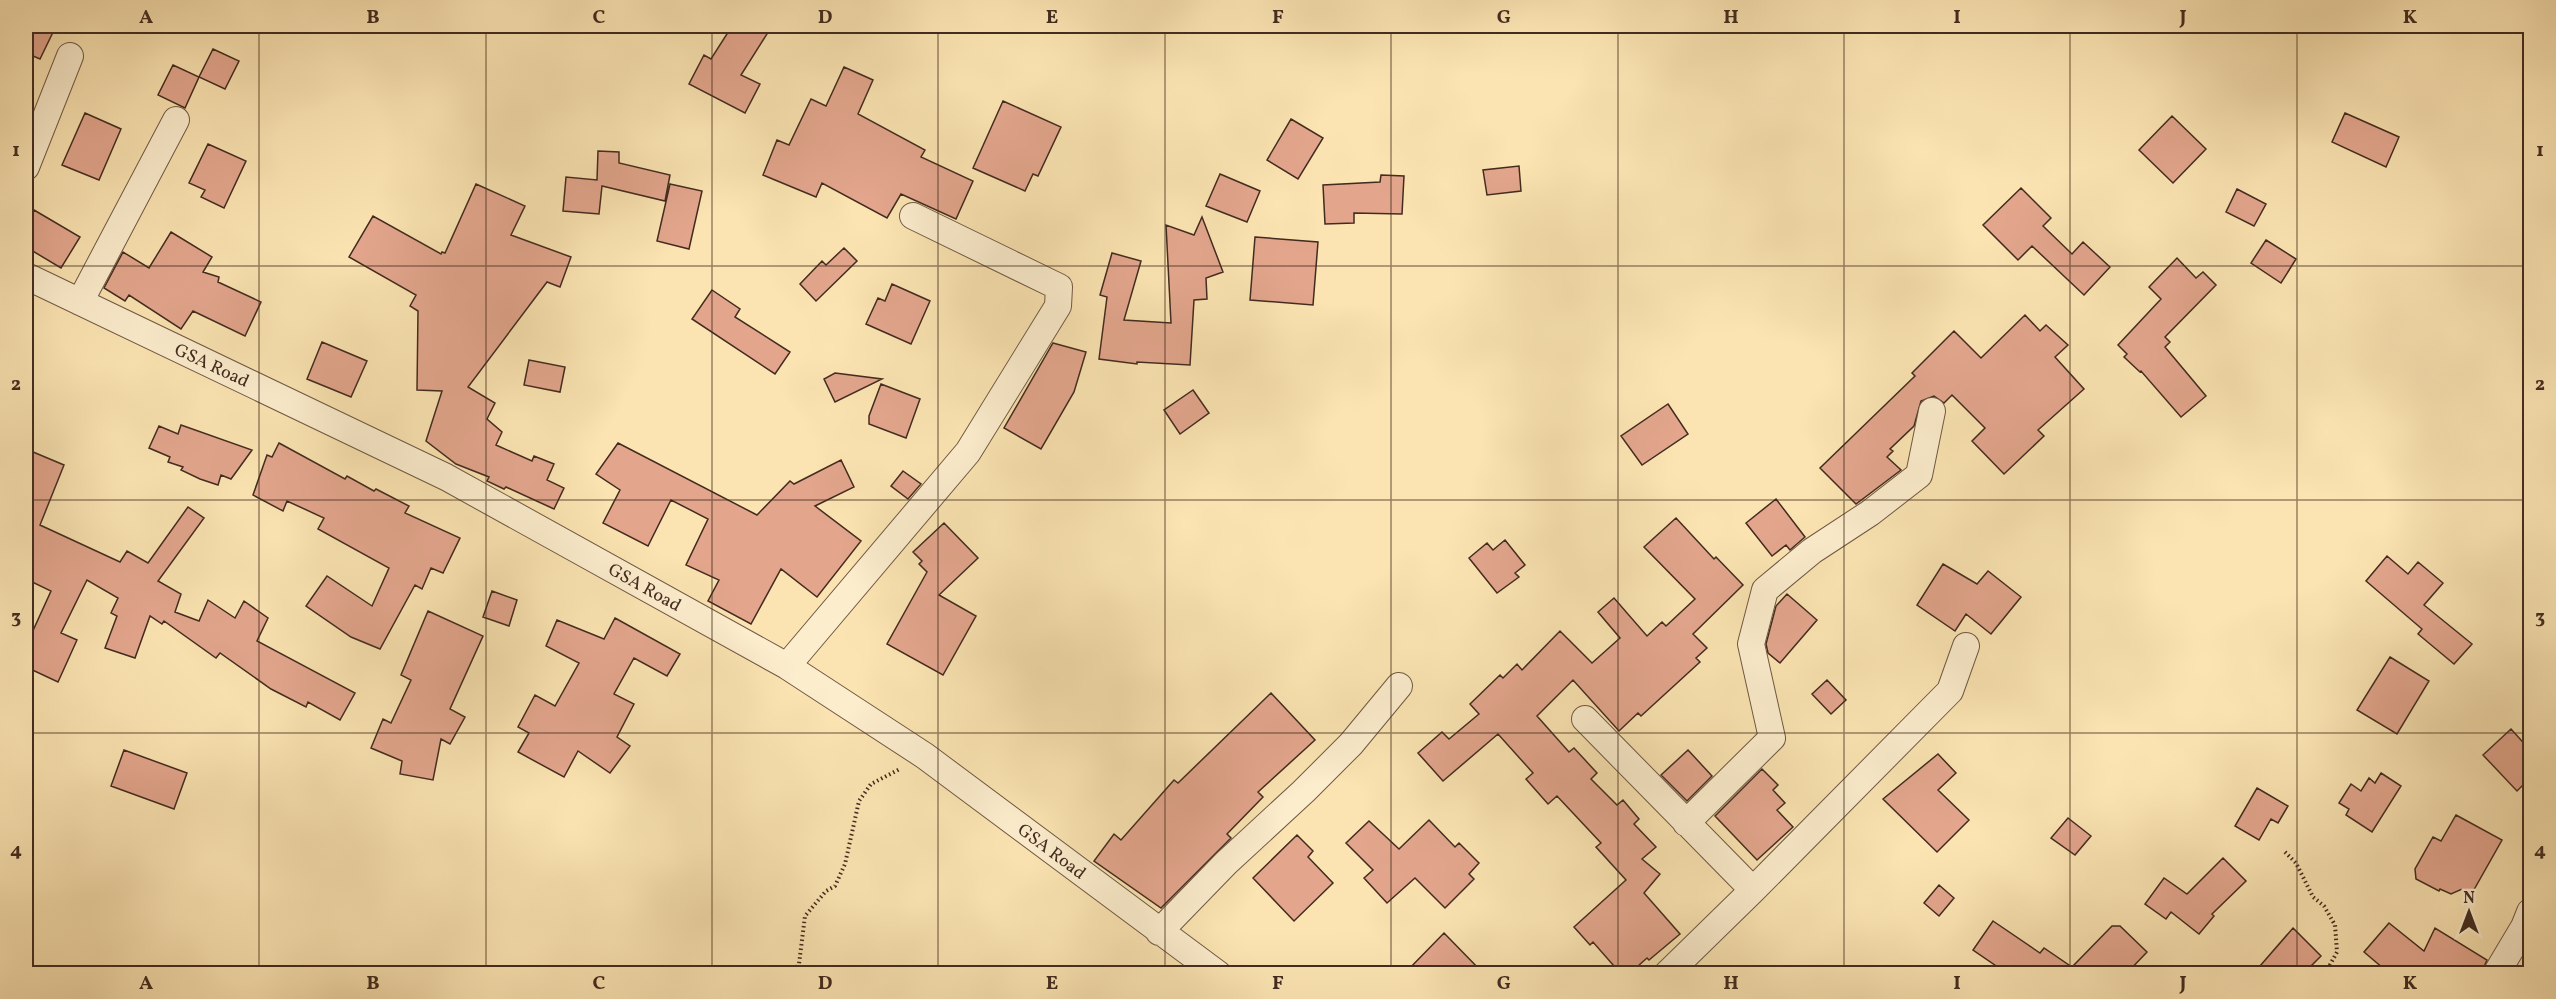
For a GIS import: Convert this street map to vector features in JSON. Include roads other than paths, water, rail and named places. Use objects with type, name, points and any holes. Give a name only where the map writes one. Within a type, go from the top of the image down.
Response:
[{"type":"street","points":[[26,167],[70,56]]},
{"type":"street","points":[[80,302],[176,120]]},
{"type":"street","points":[[787,666],[968,452],[1058,306],[1059,287],[913,216]]},
{"type":"street","name":"GSA Road","points":[[26,276],[446,477],[787,666],[925,756],[1218,974]]},
{"type":"street","points":[[1686,823],[1772,738],[1751,644],[1765,590],[1812,551],[1870,513],[1919,475],[1932,411]]},
{"type":"street","points":[[1667,974],[1950,691],[1966,646]]},
{"type":"street","points":[[1159,932],[1226,863],[1351,744],[1399,686]]},
{"type":"street","points":[[1585,719],[1753,890]]},
{"type":"street","points":[[2496,974],[2524,927],[2530,912]]}]
